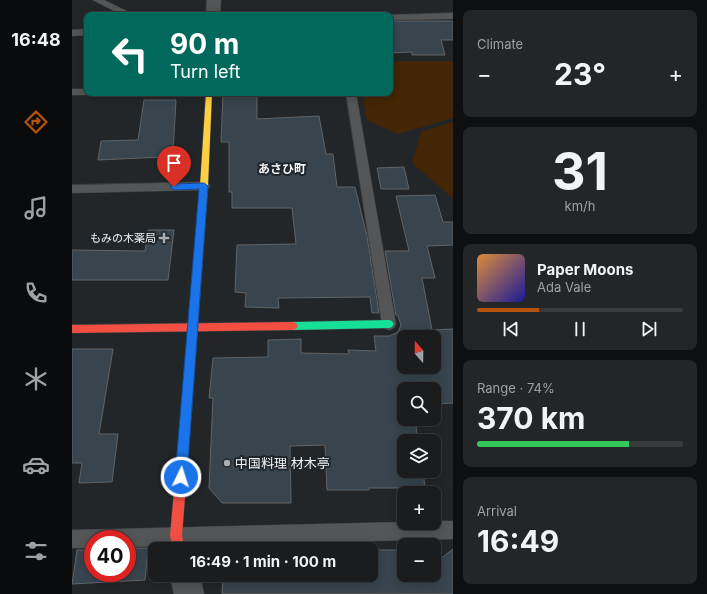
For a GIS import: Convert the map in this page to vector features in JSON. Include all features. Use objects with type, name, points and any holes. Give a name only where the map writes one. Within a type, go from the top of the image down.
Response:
[{"type":"street","points":[[213,12],[214,0]]},
{"type":"street","points":[[178,542],[192,328],[204,186],[209,96]]},
{"type":"street","points":[[72,329],[389,324]]},
{"type":"street","points":[[186,582],[189,594]]},
{"type":"lane","points":[[97,0],[123,12]]},
{"type":"lane","points":[[393,17],[453,16]]},
{"type":"lane","points":[[72,33],[84,32]]},
{"type":"lane","points":[[72,92],[84,92]]},
{"type":"lane","points":[[351,96],[389,324]]},
{"type":"lane","points":[[72,189],[204,186]]},
{"type":"lane","points":[[199,542],[453,530]]},
{"type":"lane","points":[[72,539],[152,542]]},
{"type":"shaded area","points":[[393,61],[453,61],[453,118],[398,134],[367,120],[363,96],[393,96]]},
{"type":"shaded area","points":[[453,122],[453,198],[412,163],[421,132]]},
{"type":"building","points":[[393,21],[453,21],[453,40],[441,40],[445,55],[412,55],[412,52],[393,53]]},
{"type":"building","points":[[223,96],[257,96],[257,119],[319,116],[326,154],[333,154],[337,187],[355,187],[367,236],[379,313],[372,313],[370,297],[278,298],[279,308],[245,307],[246,293],[235,292],[237,245],[296,244],[292,208],[232,208],[232,192],[229,192],[229,142],[221,142]]},
{"type":"building","points":[[144,100],[176,100],[173,152],[163,157],[98,160],[101,141],[138,140]]},
{"type":"building","points":[[404,167],[409,189],[381,189],[377,168]]},
{"type":"building","points":[[435,195],[443,222],[453,222],[453,245],[427,246],[435,278],[422,278],[432,330],[399,330],[401,325],[398,316],[396,315],[385,251],[409,251],[396,196]]},
{"type":"building","points":[[148,230],[174,230],[168,280],[72,280],[72,250],[145,251]]},
{"type":"building","points":[[453,329],[453,403],[441,404],[441,382],[397,382],[397,426],[416,426],[417,434],[397,434],[397,478],[424,478],[425,486],[369,488],[369,490],[327,490],[325,445],[290,446],[291,503],[222,503],[209,488],[213,398],[209,398],[213,358],[268,357],[268,340],[301,339],[301,353],[349,354],[348,350],[376,351],[374,336],[389,336],[397,332],[397,374],[441,374],[441,330],[432,330]]},
{"type":"building","points":[[72,349],[113,349],[99,434],[118,434],[112,482],[79,483],[82,463],[72,463]]},
{"type":"building","points":[[136,548],[148,548],[145,580],[136,580]]},
{"type":"building","points":[[453,549],[453,594],[222,594],[223,582],[378,582],[378,550],[397,550],[397,582],[441,582],[441,558]]},
{"type":"building","points":[[77,550],[84,550],[84,582],[108,582],[72,584]]},
{"type":"traffic: fast","points":[[293,326],[389,324]]},
{"type":"traffic: slow","points":[[188,391],[204,186],[209,96]]},
{"type":"traffic: jam","points":[[72,329],[293,326]]},
{"type":"traffic: jam","points":[[177,542],[176,536],[188,391]]},
{"type":"place","name":"もみの木薬局","points":[[164,238]]},
{"type":"place","name":"中国料理 材木亭","points":[[227,463]]},
{"type":"district","name":"あさひ町","points":[[282,169]]},
{"type":"route","points":[[174,187],[204,186],[181,477]]}]
